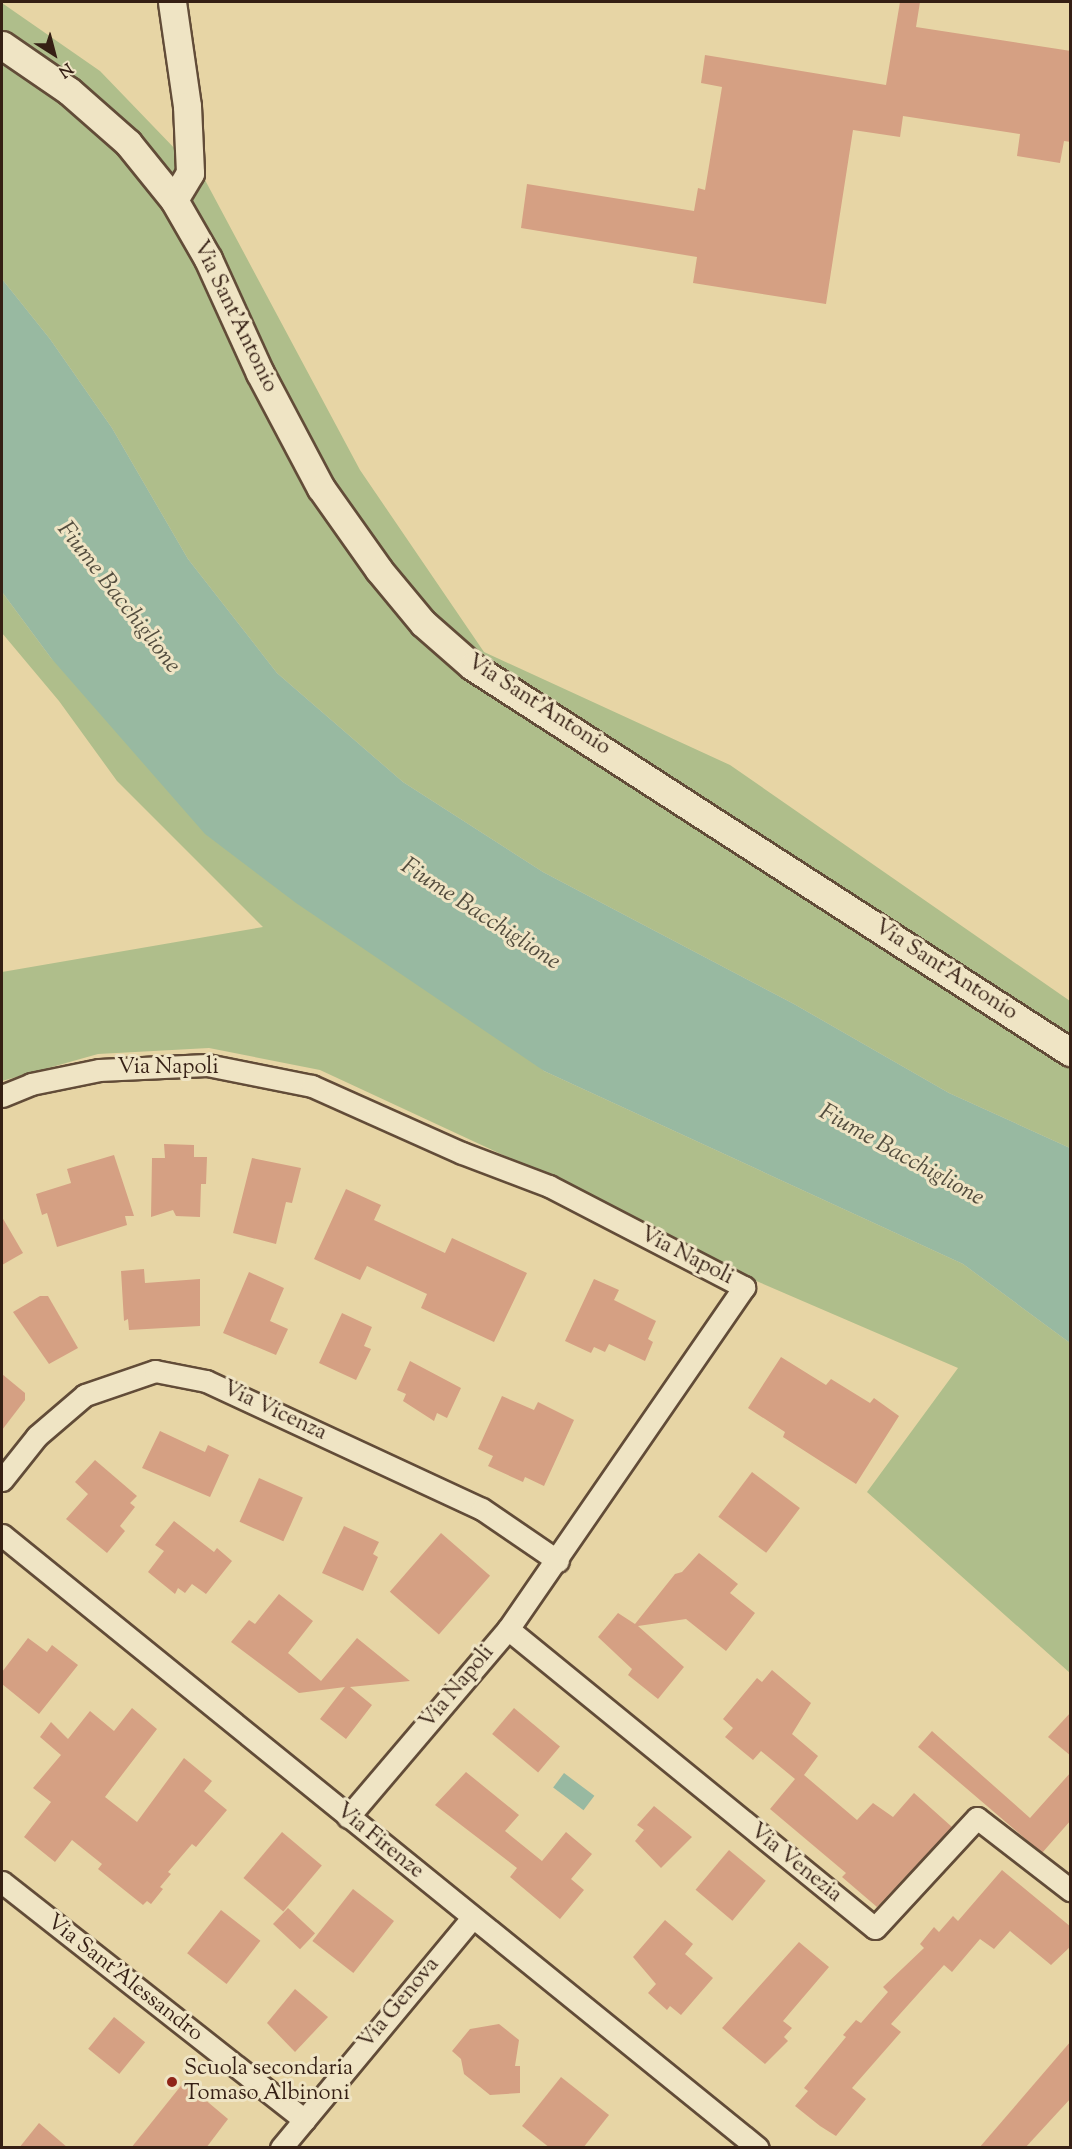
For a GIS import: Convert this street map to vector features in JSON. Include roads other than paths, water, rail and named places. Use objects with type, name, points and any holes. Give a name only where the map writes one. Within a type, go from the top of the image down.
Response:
[{"type":"street","points":[[172,2],[187,106],[190,173],[174,200]]},
{"type":"street","name":"Via Sant'Antonio","points":[[2,45],[69,91],[128,143],[174,200],[208,260],[260,373],[321,488],[379,570],[423,623],[472,666],[1071,1052]]},
{"type":"street","name":"Via Napoli","points":[[2,1095],[31,1084],[99,1070],[207,1065],[312,1086],[462,1153],[549,1186],[744,1287],[558,1561],[508,1629],[348,1817]]},
{"type":"street","name":"Via Vicenza","points":[[2,1480],[37,1436],[84,1395],[155,1371],[206,1381],[472,1504],[558,1561]]},
{"type":"street","name":"Via Firenze","points":[[2,1535],[758,2148]]},
{"type":"street","name":"Via Venezia","points":[[508,1629],[875,1928],[976,1818],[1071,1890]]},
{"type":"street","name":"Via Sant'Alessandro","points":[[2,1882],[304,2120]]},
{"type":"street","name":"Via Genova","points":[[281,2148],[473,1917]]},
{"type":"water","name":"Fiume Bacchiglione","points":[[2,279],[50,339],[112,428],[188,559],[277,673],[403,782],[543,872],[794,1004],[949,1093],[1070,1148],[1070,1343],[963,1264],[544,1071],[296,903],[205,834],[51,658],[2,592]]},
{"type":"water","points":[[564,1773],[594,1796],[584,1810],[553,1787]]},
{"type":"place","name":"Scuola secondaria Tomaso Albinoni","points":[[172,2082]]}]
